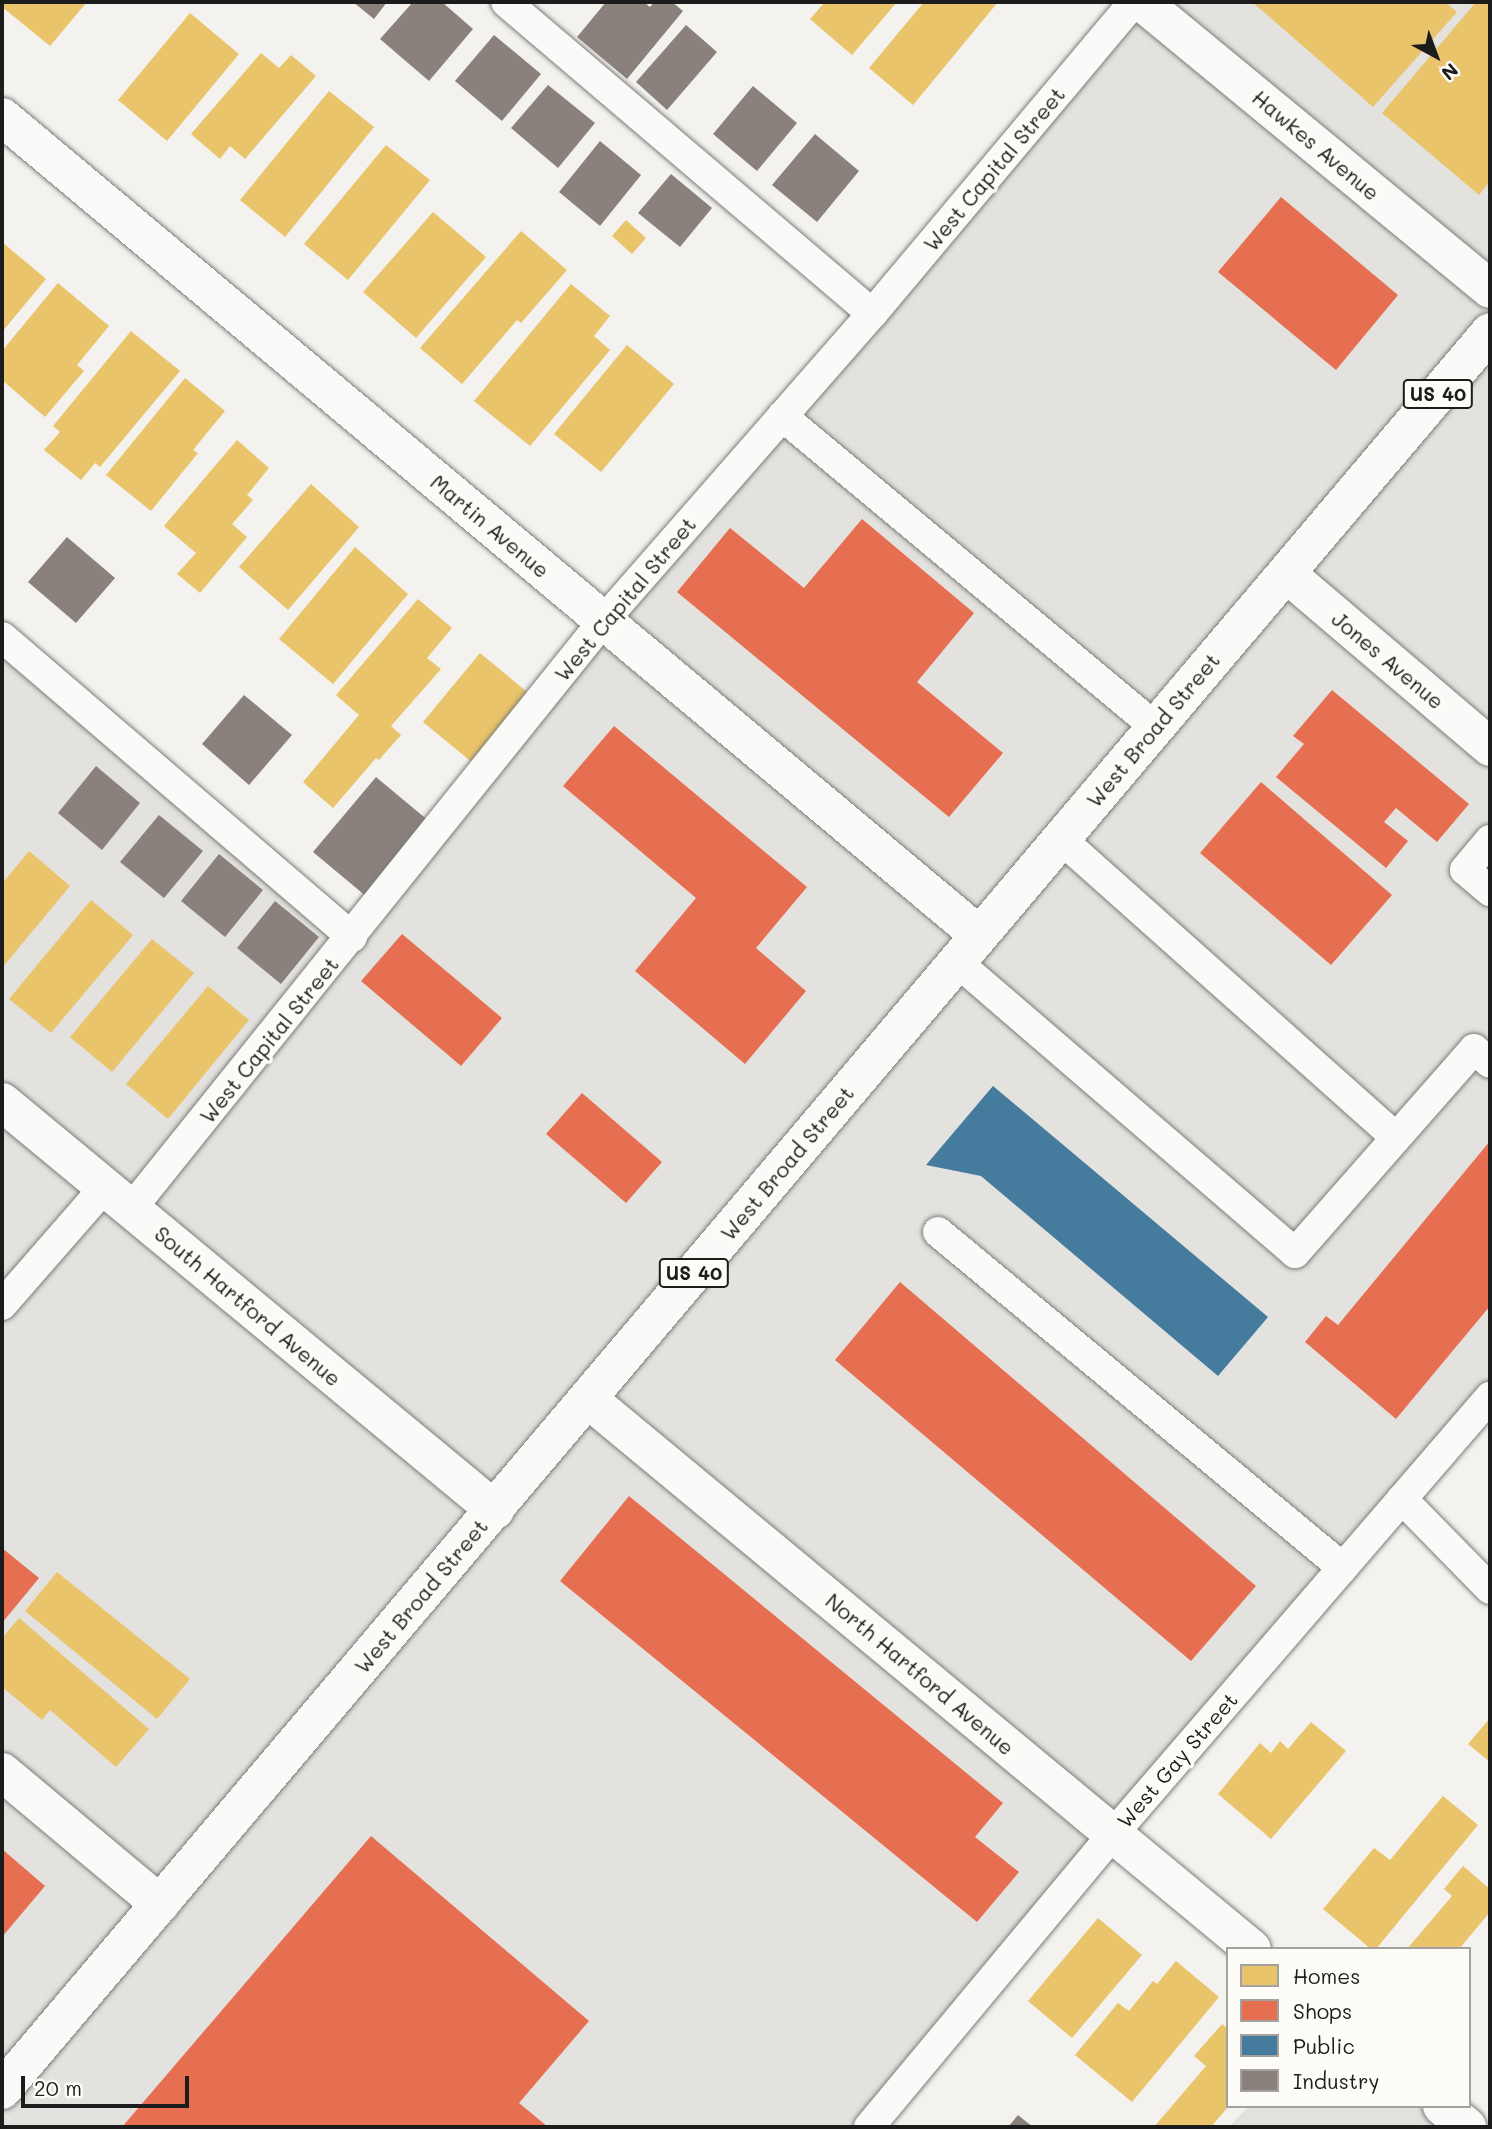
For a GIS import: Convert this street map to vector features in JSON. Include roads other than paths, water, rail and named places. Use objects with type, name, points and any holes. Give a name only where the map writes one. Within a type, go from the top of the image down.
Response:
[{"type":"street","name":"Hawkes Avenue","points":[[1142,2],[1490,289]]},
{"type":"street","name":"Martin Avenue","points":[[2,117],[604,621],[968,948]]},
{"type":"street","name":"West Broad Street","points":[[2,2090],[1490,332]]},
{"type":"street","name":"Jones Avenue","points":[[1287,574],[1490,747]]},
{"type":"street","name":"South Hartford Avenue","points":[[2,1102],[495,1510]]},
{"type":"street","name":"North Hartford Avenue","points":[[588,1399],[1250,1947]]},
{"type":"street","points":[[2,1772],[160,1904]]},
{"type":"street","points":[[1444,2108],[1467,2127]]},
{"type":"lane","points":[[506,2],[872,314]]},
{"type":"lane","name":"West Capital Street","points":[[2,1306],[118,1198],[352,937],[604,621],[872,314],[1134,2]]},
{"type":"lane","points":[[782,416],[1154,726]]},
{"type":"lane","points":[[2,637],[352,937]]},
{"type":"lane","points":[[1061,839],[1394,1136]]},
{"type":"lane","points":[[1490,840],[1465,870],[1490,891]]},
{"type":"lane","points":[[968,948],[1295,1253],[1394,1136],[1482,1056]]},
{"type":"lane","points":[[939,1232],[1343,1568]]},
{"type":"lane","name":"West Gay Street","points":[[879,2124],[1114,1833],[1490,1397]]},
{"type":"lane","points":[[1402,1499],[1490,1589]]}]
